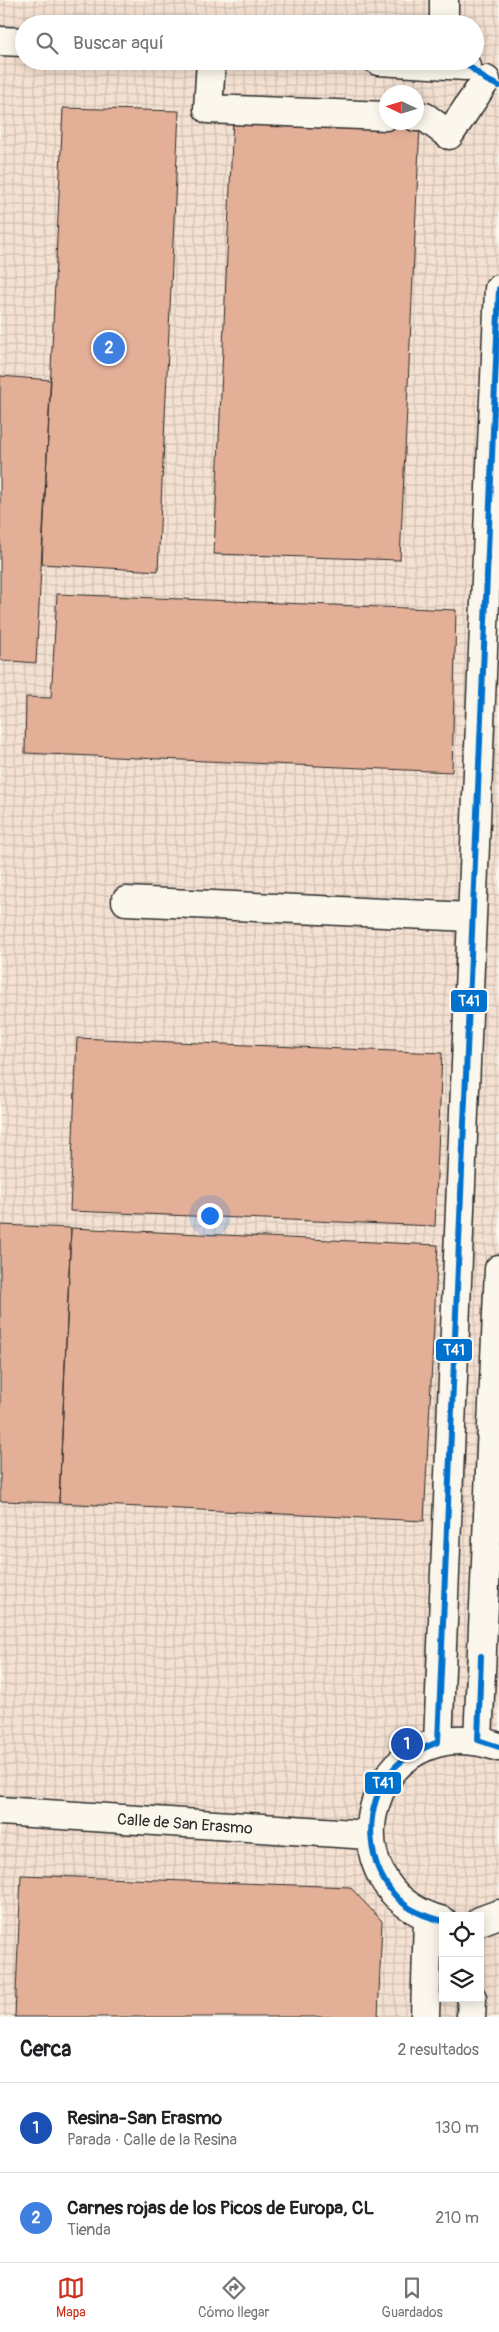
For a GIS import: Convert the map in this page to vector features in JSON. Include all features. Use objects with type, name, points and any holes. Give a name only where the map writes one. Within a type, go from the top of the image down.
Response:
[{"type":"street","points":[[444,0],[444,15]]},
{"type":"street","points":[[0,41],[15,42]]},
{"type":"street","points":[[210,70],[208,109],[379,116]]},
{"type":"street","points":[[424,117],[449,134],[478,73],[453,70]]},
{"type":"street","points":[[438,1742],[466,1089],[471,917],[499,289]]},
{"type":"street","points":[[126,901],[471,917]]},
{"type":"street","points":[[425,2017],[436,1919],[399,1899],[377,1868],[370,1835],[375,1798],[393,1769],[414,1752],[438,1742],[488,1744],[499,1269]]},
{"type":"street","name":"Calle de San Erasmo","points":[[0,1811],[370,1835]]},
{"type":"street","points":[[484,1920],[499,1914]]},
{"type":"street","points":[[471,2017],[472,2002]]},
{"type":"shaded area","points":[[0,0],[499,0],[499,2017],[0,2017]]},
{"type":"building","points":[[63,108],[179,111],[158,571],[42,564]]},
{"type":"building","points":[[233,117],[379,123],[379,130],[420,130],[400,560],[214,554]]},
{"type":"building","points":[[0,376],[51,380],[36,663],[0,660]]},
{"type":"building","points":[[57,594],[456,610],[452,772],[25,753],[26,697],[51,698]]},
{"type":"building","points":[[77,1038],[442,1053],[435,1226],[70,1211]]},
{"type":"building","points":[[0,1225],[71,1228],[59,1503],[0,1501]]},
{"type":"building","points":[[71,1228],[438,1245],[424,1521],[59,1503]]},
{"type":"building","points":[[21,1875],[350,1887],[382,1921],[378,2017],[15,2017]]},
{"type":"transit line","name":"T41","points":[[474,70],[486,80],[499,86]]},
{"type":"transit line","name":"T41","points":[[439,1920],[413,1910],[404,1904],[391,1890],[381,1874],[374,1856],[371,1837],[372,1818],[376,1800],[384,1782],[395,1767],[410,1755],[438,1742],[499,289]]},
{"type":"transit line","name":"T41","points":[[481,1656],[478,1740],[499,1747]]},
{"type":"place","name":"Carnes rojas de los Picos de Europa, CL","points":[[109,348]]},
{"type":"place","name":"Resina-San Erasmo","points":[[407,1744]]}]
